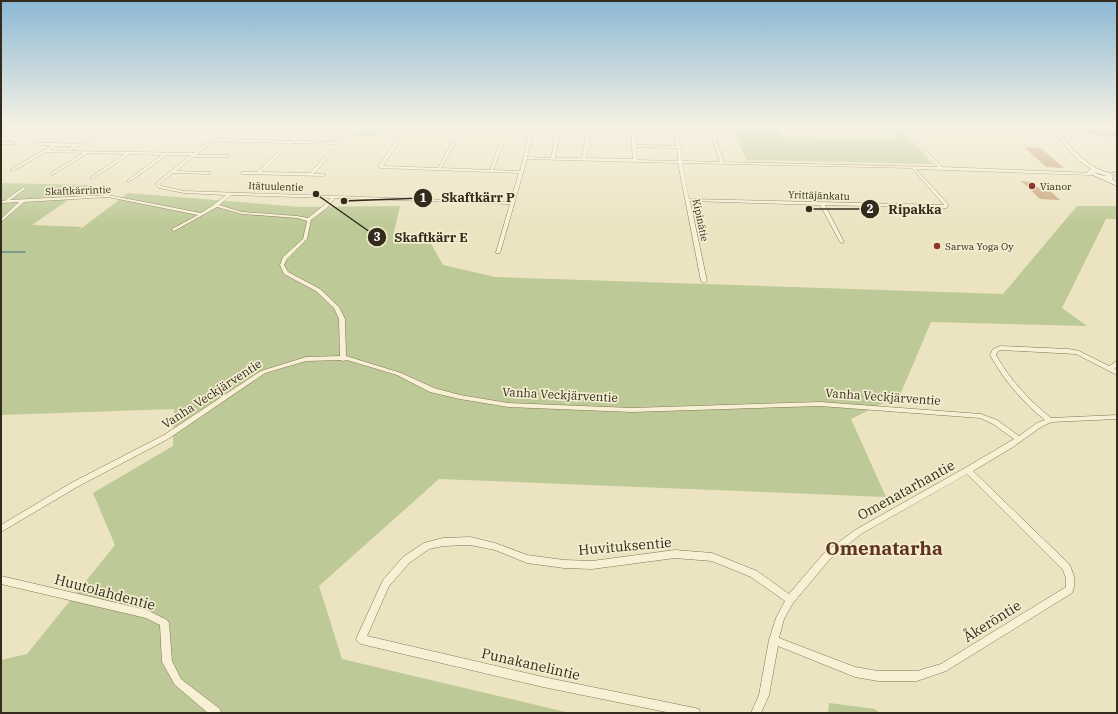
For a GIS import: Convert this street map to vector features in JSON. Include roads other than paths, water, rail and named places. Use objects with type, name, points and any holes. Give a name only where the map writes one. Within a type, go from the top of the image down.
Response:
[{"type":"main road","points":[[1080,159],[1094,172],[1108,176],[1117,184]]},
{"type":"street","points":[[12,170],[31,159]]},
{"type":"street","points":[[52,174],[76,159]]},
{"type":"street","points":[[92,178],[120,159]]},
{"type":"street","points":[[129,181],[158,159]]},
{"type":"street","points":[[171,172],[187,159]]},
{"type":"street","points":[[258,173],[273,159]]},
{"type":"street","points":[[311,175],[324,159]]},
{"type":"street","points":[[385,159],[380,167],[521,172]]},
{"type":"street","points":[[439,169],[444,159]]},
{"type":"street","points":[[491,171],[495,159]]},
{"type":"street","points":[[498,252],[511,203],[526,159]]},
{"type":"street","points":[[600,159],[1094,172]]},
{"type":"street","points":[[933,159],[941,168]]},
{"type":"street","name":"Kipinätie","points":[[681,162],[687,200],[704,281]]},
{"type":"street","name":"Yrittäjänkatu","points":[[687,200],[945,208],[946,205],[913,167]]},
{"type":"street","points":[[171,172],[209,173]]},
{"type":"street","name":"Itätuulentie","points":[[171,172],[158,183],[160,187],[184,192],[511,203]]},
{"type":"street","points":[[242,173],[324,175]]},
{"type":"street","points":[[1108,176],[1117,174]]},
{"type":"street","points":[[3,202],[24,188]]},
{"type":"street","points":[[174,230],[216,205],[231,193]]},
{"type":"street","name":"Skaftkärrintie","points":[[3,202],[108,196],[201,214]]},
{"type":"street","points":[[334,197],[309,220],[305,239],[285,258],[282,265],[286,273],[318,290],[336,307],[342,319],[343,359]]},
{"type":"street","points":[[1,221],[23,201]]},
{"type":"street","points":[[822,204],[842,242]]},
{"type":"street","points":[[216,205],[254,215],[297,217],[309,220]]},
{"type":"street","points":[[1050,420],[1037,411],[1015,387],[996,361],[993,355],[995,350],[1000,348],[1069,350],[1077,352],[1117,373]]},
{"type":"street","name":"Vanha Veckjärventie","points":[[1,530],[74,485],[166,437],[264,372],[288,363],[306,359],[343,359],[399,374],[432,390],[460,397],[508,405],[632,410],[820,404],[896,409],[981,416],[995,422],[1019,439]]},
{"type":"street","points":[[1110,369],[1117,363]]},
{"type":"street","name":"Omenatarhantie","points":[[756,713],[764,695],[769,664],[780,618],[790,600],[827,556],[858,532],[968,470],[1019,439],[1030,430],[1050,420],[1117,417]]},
{"type":"street","name":"Åkeröntie","points":[[774,640],[855,672],[878,676],[917,676],[943,668],[1069,590],[1072,584],[1066,567],[968,470]]},
{"type":"street","name":"Huvituksentie","points":[[361,639],[386,583],[406,560],[427,546],[443,542],[470,541],[495,547],[527,559],[564,564],[592,565],[675,554],[712,557],[754,574],[790,600]]},
{"type":"street","name":"Huutolahdentie","points":[[1,580],[147,614],[164,623],[168,662],[178,682],[216,713]]},
{"type":"street","name":"Punakanelintie","points":[[361,639],[543,682],[695,713]]},
{"type":"waterway","points":[[1,252],[25,252]]},
{"type":"place","name":"Vianor","points":[[1032,186]]},
{"type":"place","name":"Skaftkärr E","points":[[316,194]]},
{"type":"place","name":"Skaftkärr P","points":[[344,201]]},
{"type":"place","name":"Ripakka","points":[[809,209]]},
{"type":"place","name":"Sarwa Yoga Oy","points":[[937,246]]},
{"type":"district","name":"Omenatarha","points":[[884,548]]}]
